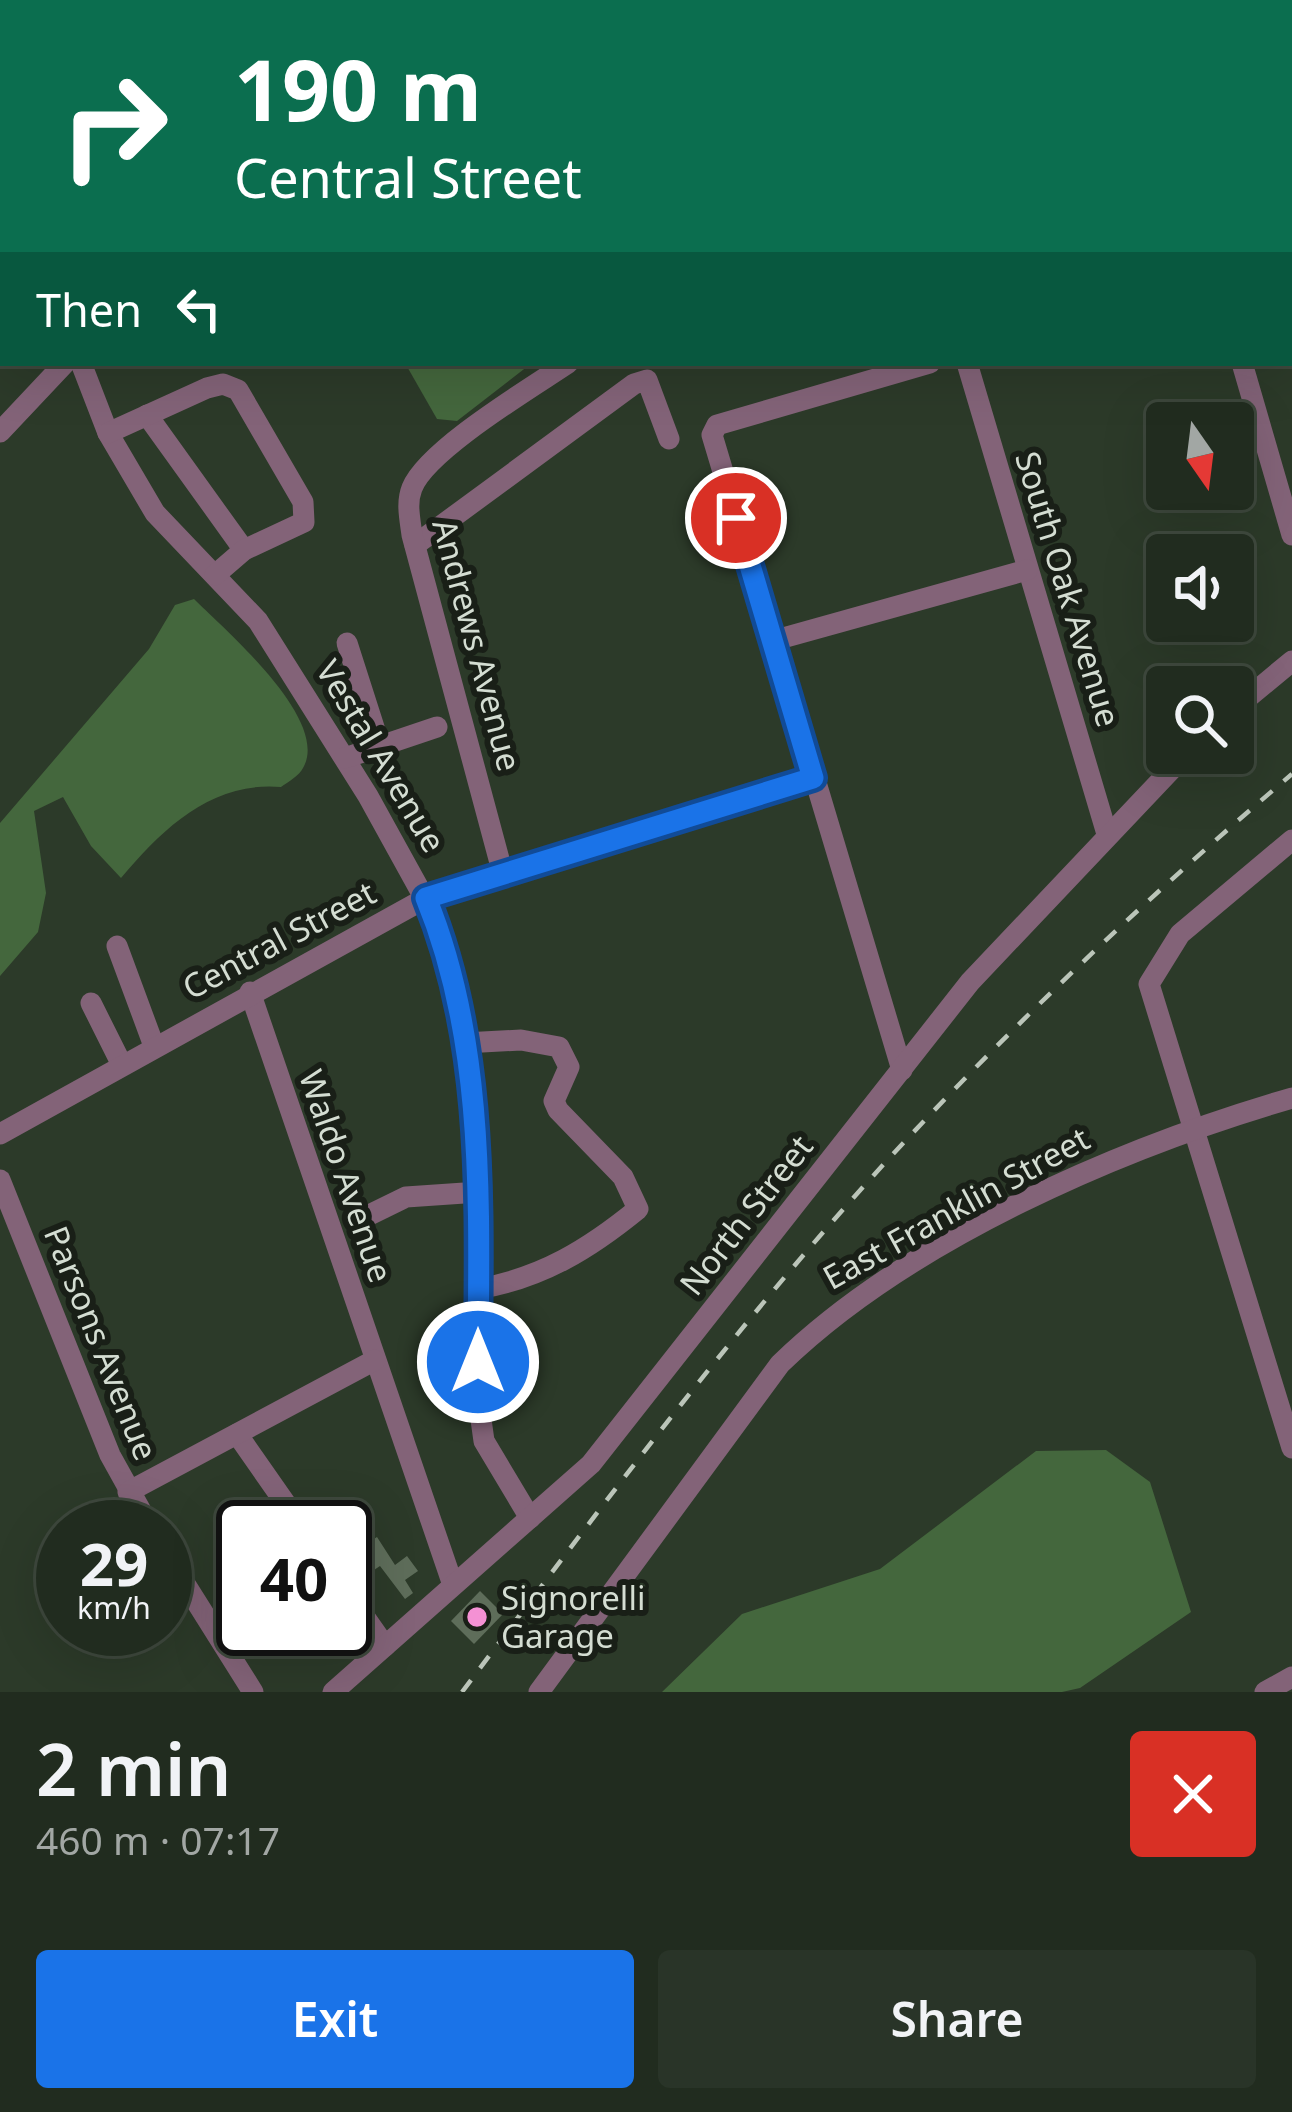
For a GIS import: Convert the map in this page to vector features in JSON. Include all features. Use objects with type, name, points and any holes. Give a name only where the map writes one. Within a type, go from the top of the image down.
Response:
[{"type":"street","points":[[0,432],[62,366]]},
{"type":"street","name":"Vestal Avenue","points":[[82,366],[108,433],[155,513],[258,621],[426,898],[451,972],[464,1043],[479,1192],[478,1398],[484,1442],[530,1518]]},
{"type":"street","name":"Andrews Avenue","points":[[503,874],[408,510],[413,482],[472,428],[564,366]]},
{"type":"street","points":[[902,1070],[712,431],[874,370],[906,366]]},
{"type":"street","name":"South Oak Avenue","points":[[968,366],[1108,834]]},
{"type":"street","points":[[1243,366],[1292,536]]},
{"type":"street","points":[[415,545],[634,384],[646,380],[655,391],[670,439]]},
{"type":"street","points":[[108,433],[207,388],[223,384],[238,389],[302,502],[304,522],[244,550],[215,575]]},
{"type":"street","points":[[147,415],[244,550]]},
{"type":"street","points":[[772,641],[1027,571]]},
{"type":"street","points":[[347,643],[380,746]]},
{"type":"street","points":[[1254,693],[1292,661]]},
{"type":"street","points":[[345,758],[436,727]]},
{"type":"street","name":"North Street","points":[[333,1692],[608,1444],[970,982],[1167,774]]},
{"type":"street","name":"Central Street","points":[[0,1134],[426,898],[813,778]]},
{"type":"street","points":[[1292,840],[1180,934],[1149,984],[1281,1374],[1292,1448]]},
{"type":"street","points":[[117,946],[154,1046]]},
{"type":"street","name":"Waldo Avenue","points":[[250,992],[453,1585]]},
{"type":"street","points":[[92,1003],[122,1065]]},
{"type":"street","points":[[464,1043],[521,1040],[559,1047],[569,1067],[554,1101],[558,1110],[623,1177],[638,1209],[556,1266],[522,1282],[478,1289]]},
{"type":"street","name":"East Franklin Street","points":[[539,1692],[755,1396],[826,1319],[878,1283],[1077,1175],[1195,1126],[1292,1098]]},
{"type":"street","name":"Parsons Avenue","points":[[0,1180],[10,1237],[133,1500]]},
{"type":"street","points":[[357,1221],[406,1197],[479,1192]]},
{"type":"street","points":[[128,1492],[375,1360]]},
{"type":"street","points":[[237,1434],[283,1500]]},
{"type":"street","points":[[192,1594],[254,1692]]},
{"type":"street","points":[[372,1627],[385,1646]]},
{"type":"street","points":[[1265,1692],[1292,1677]]},
{"type":"green space","points":[[407,366],[528,366],[457,421],[437,419]]},
{"type":"green space","points":[[194,599],[249,653],[289,702],[308,748],[303,768],[281,787],[233,792],[191,812],[121,878],[91,846],[63,797],[34,811],[46,893],[38,932],[0,976],[0,823],[149,649],[175,605]]},
{"type":"green space","points":[[1106,1450],[1150,1482],[1191,1612],[1080,1688],[1062,1692],[662,1692],[742,1614],[880,1569],[1036,1451]]},
{"type":"building","points":[[377,1537],[395,1565],[407,1556],[418,1571],[405,1580],[413,1593],[405,1599],[380,1566],[372,1571],[372,1540]]},
{"type":"building","name":"Signorelli Garage","points":[[480,1591],[503,1614],[474,1644],[451,1621]]},
{"type":"railway","points":[[462,1692],[678,1409],[848,1204],[1047,997],[1292,774]]},
{"type":"place","name":"Signorelli Garage","points":[[477,1617]]},
{"type":"route","points":[[478,1362],[479,1173],[468,1062],[451,972],[426,898],[813,778],[736,518]]}]
